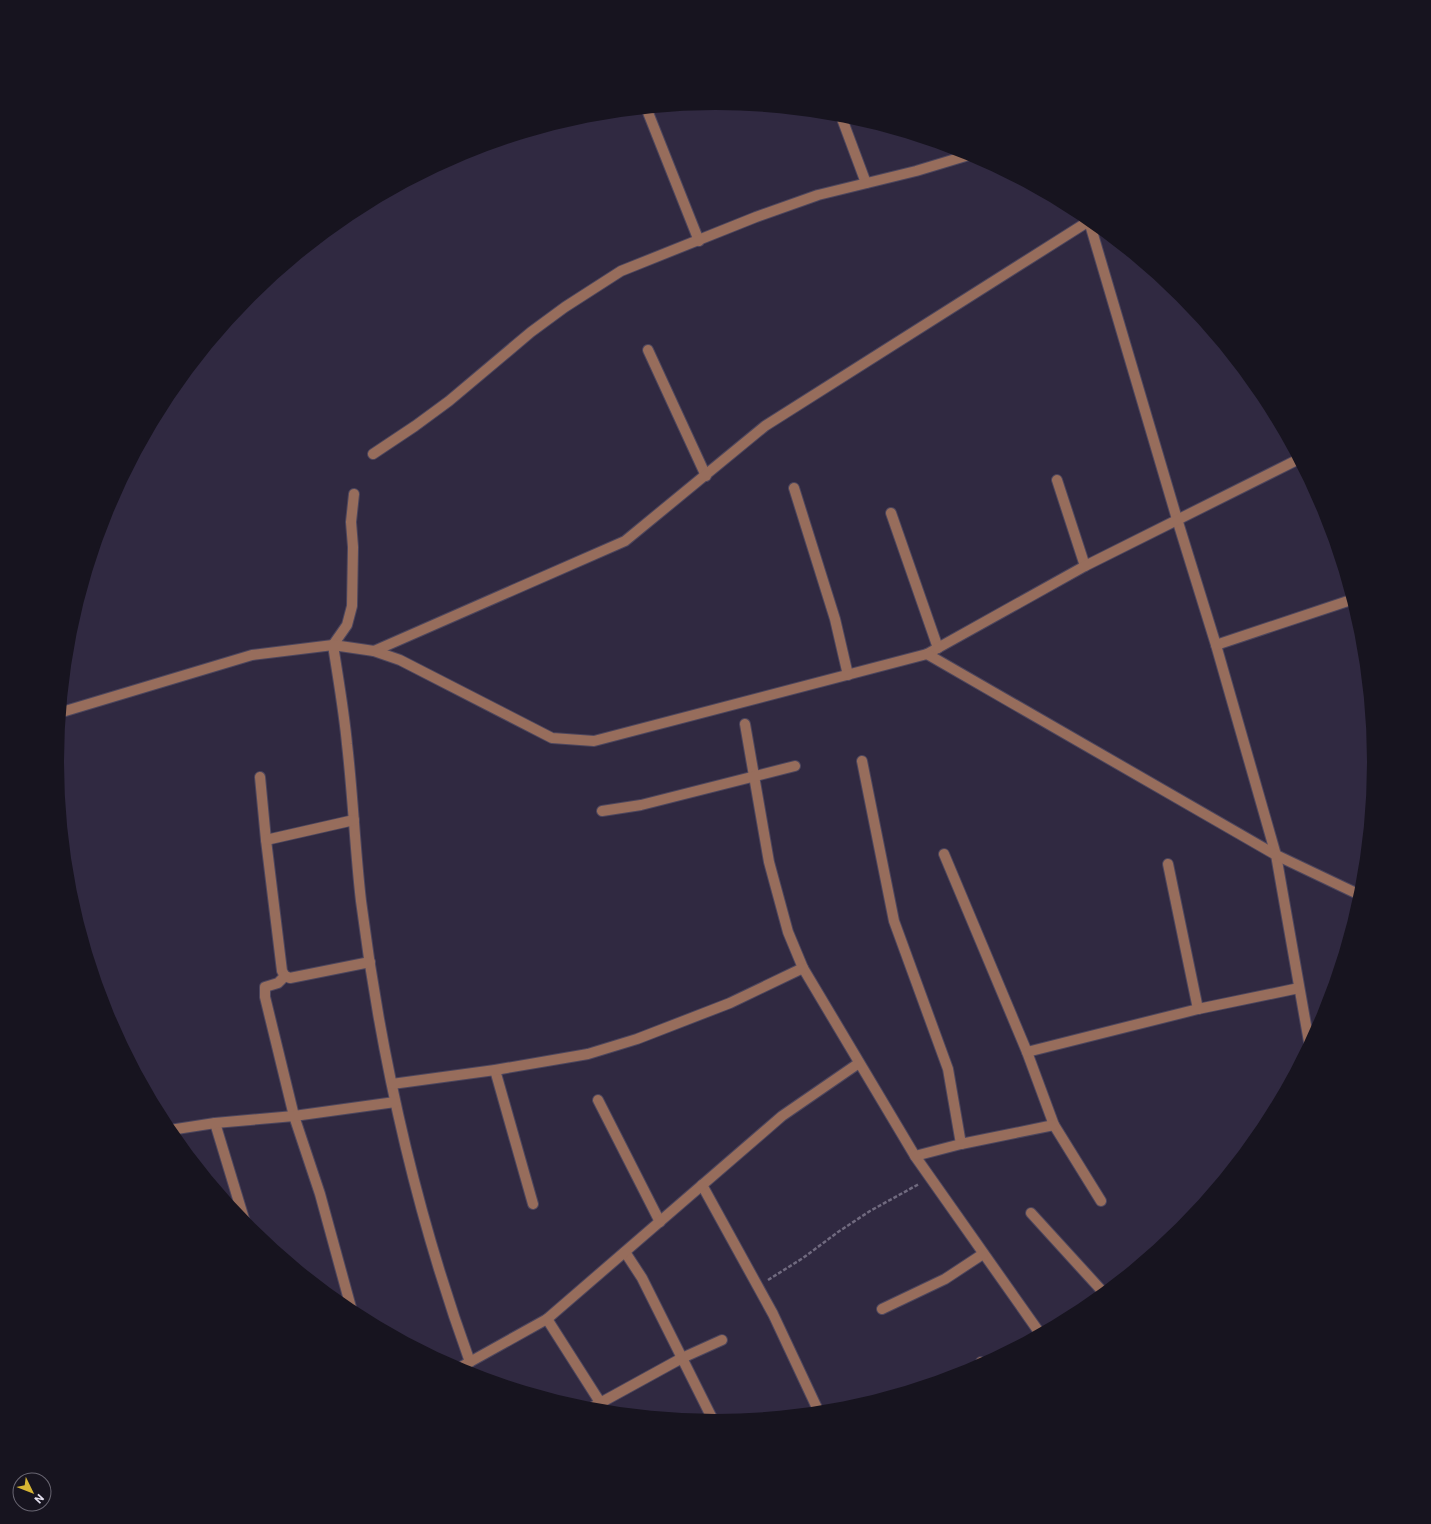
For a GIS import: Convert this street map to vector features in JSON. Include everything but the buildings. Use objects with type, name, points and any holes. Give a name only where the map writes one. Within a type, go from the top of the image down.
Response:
[{"type":"street","points":[[649,114],[699,240]]},
{"type":"street","points":[[844,123],[866,183]]},
{"type":"street","points":[[374,454],[449,401],[531,332],[565,307],[621,271],[756,217],[818,195],[916,171],[959,158]]},
{"type":"street","points":[[374,651],[625,541],[765,426],[1083,225]]},
{"type":"street","points":[[1092,231],[1216,645],[1276,855],[1307,1033]]},
{"type":"street","points":[[648,350],[706,476]]},
{"type":"street","points":[[66,711],[252,655],[333,645],[374,651],[400,660],[552,738],[594,741],[927,654],[1085,566],[1294,462]]},
{"type":"street","points":[[1057,480],[1085,566]]},
{"type":"street","points":[[794,488],[833,612],[848,675]]},
{"type":"street","points":[[354,494],[351,522],[353,547],[352,606],[347,625],[333,645],[347,743],[361,900],[370,962],[395,1102],[405,1146],[454,1319],[470,1362]]},
{"type":"street","points":[[891,513],[938,648]]},
{"type":"street","points":[[1216,645],[1347,601]]},
{"type":"street","points":[[927,654],[1276,855],[1353,892]]},
{"type":"street","points":[[745,724],[768,862],[788,932],[803,968],[915,1156],[1036,1328]]},
{"type":"street","points":[[862,761],[894,921],[948,1069],[960,1144]]},
{"type":"street","points":[[602,811],[641,805],[795,766]]},
{"type":"street","points":[[260,777],[282,971],[285,976],[290,978],[370,962]]},
{"type":"street","points":[[266,840],[354,820]]},
{"type":"street","points":[[944,854],[1027,1052],[1054,1125],[1101,1200]]},
{"type":"street","points":[[1168,864],[1198,1009]]},
{"type":"street","points":[[392,1084],[495,1070],[588,1054],[637,1039],[730,1004],[803,968]]},
{"type":"street","points":[[285,976],[278,983],[267,986],[264,989],[274,1040],[294,1116],[320,1194],[349,1301]]},
{"type":"street","points":[[1027,1052],[1198,1009],[1299,988]]},
{"type":"street","points":[[466,1364],[547,1319],[782,1116],[859,1063]]},
{"type":"street","points":[[495,1070],[533,1204]]},
{"type":"street","points":[[598,1100],[660,1222]]},
{"type":"street","points":[[177,1129],[215,1123],[294,1116],[395,1102]]},
{"type":"street","points":[[215,1123],[242,1209]]},
{"type":"street","points":[[915,1156],[960,1144],[1054,1125]]},
{"type":"street","points":[[702,1186],[773,1314],[816,1406]]},
{"type":"street","points":[[1031,1213],[1099,1288]]},
{"type":"street","points":[[625,1252],[642,1278],[710,1414]]},
{"type":"street","points":[[882,1309],[945,1279],[983,1254]]},
{"type":"street","points":[[547,1319],[601,1403]]},
{"type":"street","points":[[606,1404],[682,1358],[722,1340]]},
{"type":"path","points":[[757,1286],[803,1258],[870,1211],[930,1178]]}]
